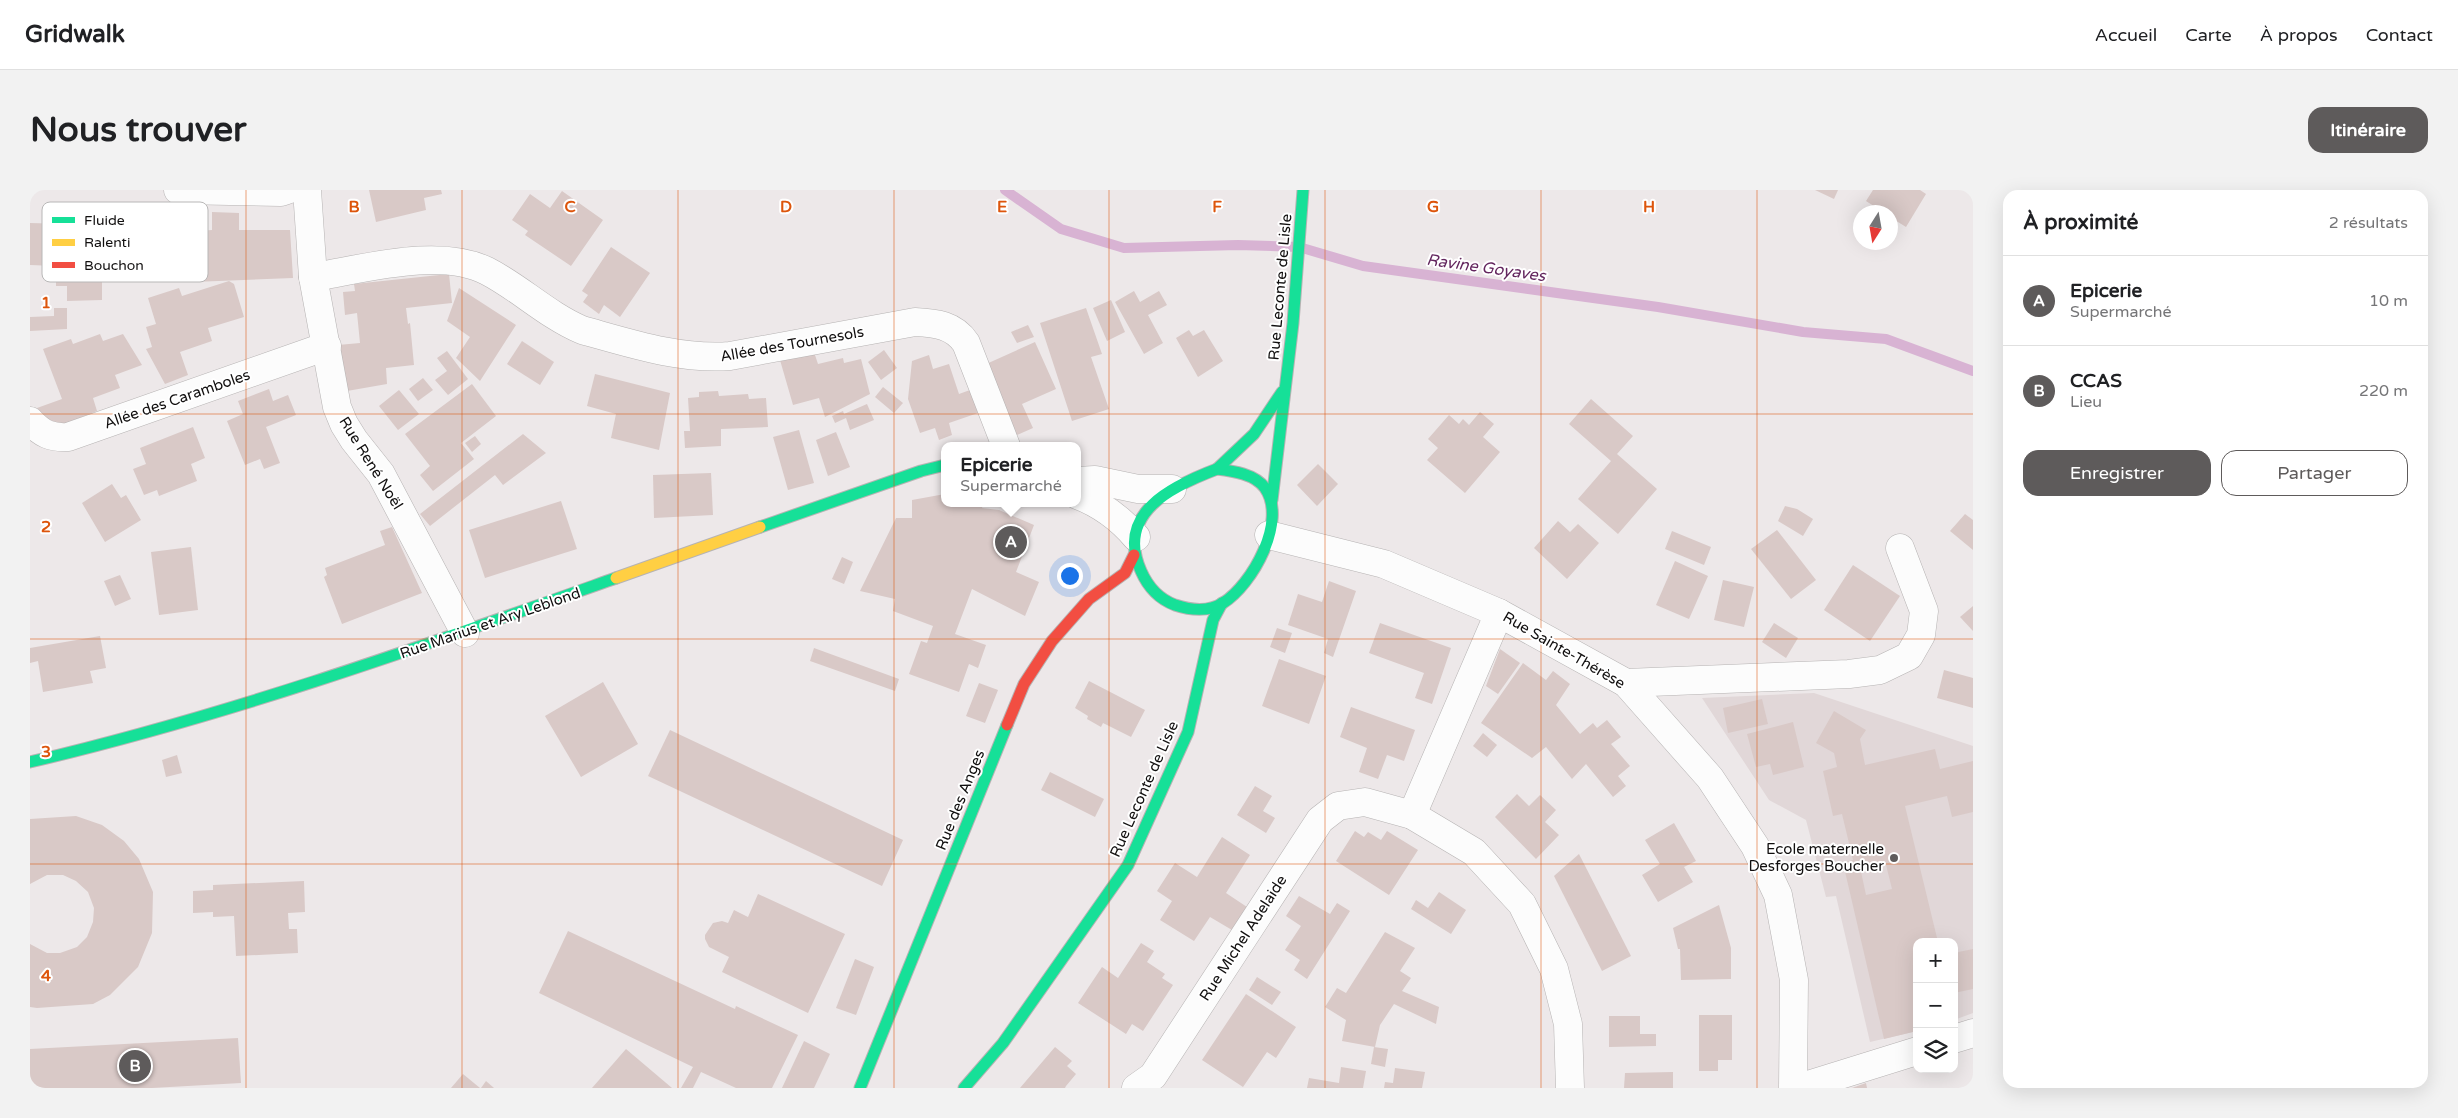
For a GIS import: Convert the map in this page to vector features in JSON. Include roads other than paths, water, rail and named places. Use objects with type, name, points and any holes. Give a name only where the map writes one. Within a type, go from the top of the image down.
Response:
[{"type":"street","points":[[178,190],[282,192],[288,190]]},
{"type":"street","name":"Rue René Noël","points":[[306,190],[313,277],[337,407],[344,424],[381,474],[465,633]]},
{"type":"street","name":"Rue Leconte de Lisle","points":[[1272,500],[1298,279],[1304,190]]},
{"type":"street","name":"Allée des Tournesols","points":[[313,277],[432,259],[461,262],[487,271],[567,323],[582,330],[689,356],[710,358],[915,322],[935,323],[960,334],[966,343],[1004,442]]},
{"type":"street","name":"Allée des Caramboles","points":[[30,421],[41,432],[54,438],[68,437],[327,346]]},
{"type":"street","name":"Rue Leconte de Lisle","points":[[1217,469],[1238,453],[1251,439],[1285,386]]},
{"type":"street","name":"Rue Marius et Ary Leblond","points":[[30,762],[120,741],[368,665],[465,633],[912,474],[941,466]]},
{"type":"street","points":[[1081,497],[1103,507],[1123,521],[1135,546],[1140,572],[1150,588],[1164,600],[1193,609],[1222,603],[1251,576],[1269,535],[1273,518],[1272,500],[1264,487],[1251,478],[1236,471],[1217,469],[1191,478],[1155,500],[1144,513],[1135,546]]},
{"type":"street","points":[[1081,481],[1095,480],[1138,489],[1172,489]]},
{"type":"street","name":"Rue Sainte-Thérèse","points":[[1269,535],[1384,564],[1499,613],[1626,683],[1710,778],[1755,846],[1778,895],[1794,980],[1793,1088]]},
{"type":"street","name":"Rue des Anges","points":[[860,1088],[1024,684],[1052,641],[1089,599],[1124,573],[1135,546]]},
{"type":"street","points":[[1626,683],[1850,674],[1880,670],[1909,656],[1921,635],[1924,611],[1900,548]]},
{"type":"street","name":"Rue Leconte de Lisle","points":[[964,1088],[1003,1043],[1128,865],[1188,732],[1213,620],[1222,603]]},
{"type":"street","points":[[1499,613],[1412,815],[1474,852],[1522,904],[1554,969],[1568,1024],[1570,1088]]},
{"type":"street","name":"Rue Michel Adelaide","points":[[1151,1084],[1320,820],[1338,806],[1365,802],[1412,815]]},
{"type":"street","points":[[1958,1038],[1973,1033]]},
{"type":"street","points":[[1798,1088],[1913,1052]]},
{"type":"waterway","name":"Ravine Goyaves","points":[[1005,190],[1061,229],[1124,248],[1238,245],[1299,247],[1363,266],[1658,307],[1803,332],[1886,339],[1973,371]]},
{"type":"place","name":"Epicerie","points":[[1011,542]]},
{"type":"place","name":"Ecole maternelle Desforges Boucher","points":[[1894,858]]},
{"type":"place","name":"CCAS","points":[[135,1066]]}]
